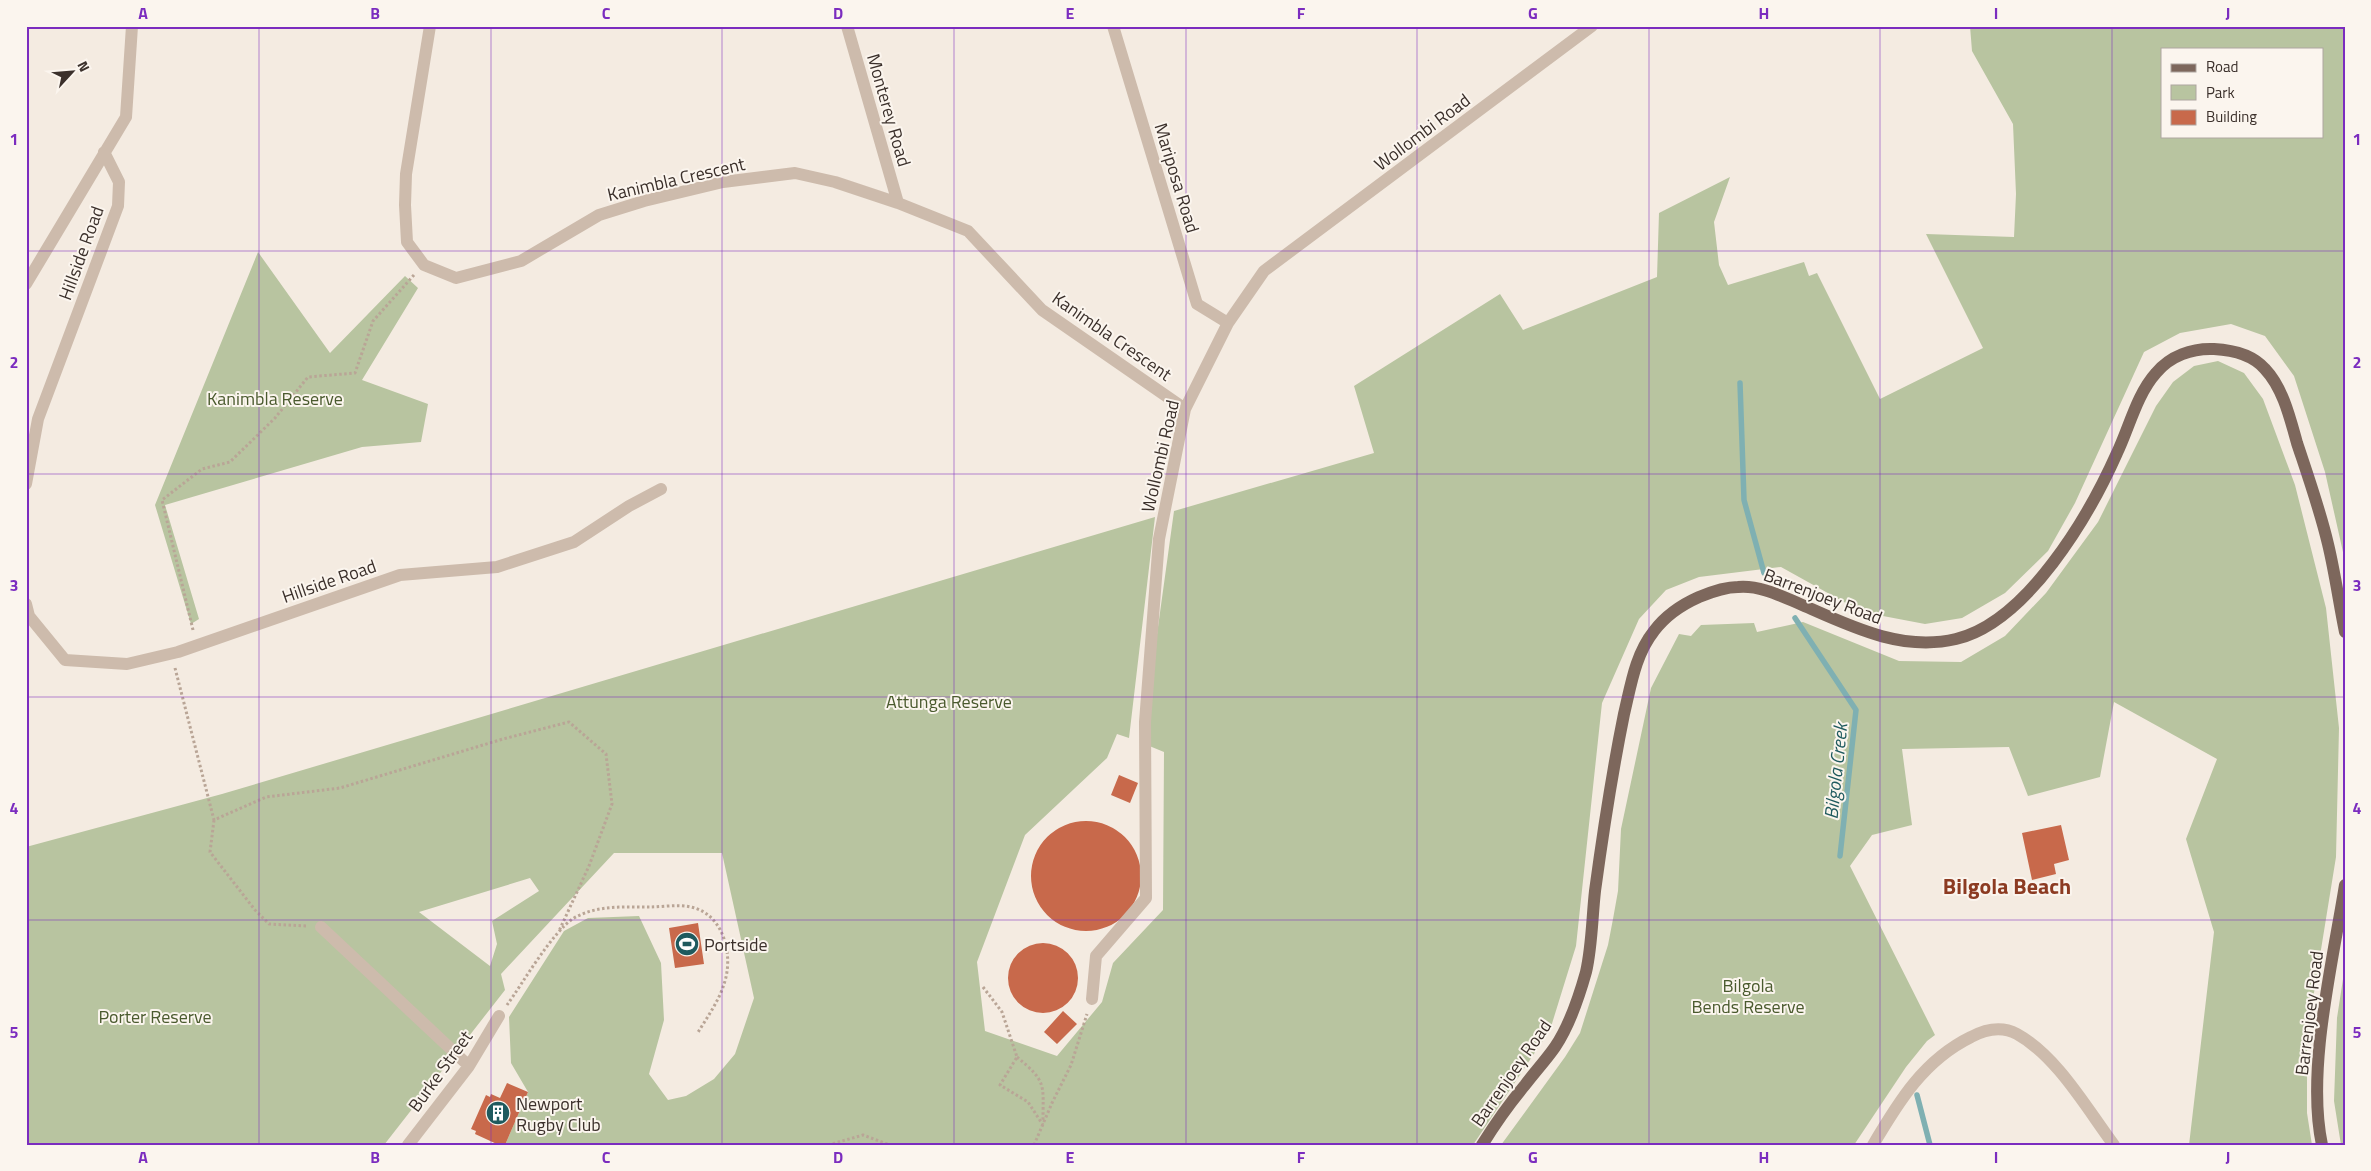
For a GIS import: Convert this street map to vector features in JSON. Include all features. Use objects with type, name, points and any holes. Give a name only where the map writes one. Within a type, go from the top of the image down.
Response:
[{"type":"main road","name":"Barrenjoey Road","points":[[1482,1145],[1521,1090],[1556,1046],[1577,1001],[1587,967],[1595,893],[1614,764],[1632,677],[1638,659],[1652,633],[1671,612],[1684,604],[1710,593],[1737,586],[1751,587],[1778,595],[1871,635],[1889,639],[1930,642],[1944,641],[1960,638],[1980,630],[1996,619],[2039,580],[2073,535],[2089,510],[2116,457],[2145,389],[2154,374],[2179,355],[2206,348],[2246,354],[2264,366],[2277,384],[2289,415],[2328,543],[2345,632]]},
{"type":"main road","name":"Barrenjoey Road","points":[[2322,1145],[2318,1080],[2322,1027],[2345,885]]},
{"type":"street","points":[[104,152],[126,117],[132,26]]},
{"type":"street","points":[[424,265],[407,242],[405,205],[406,174],[430,26]]},
{"type":"street","name":"Monterey Road","points":[[847,26],[898,203]]},
{"type":"street","name":"Mariposa Road","points":[[1114,26],[1197,304],[1228,324]]},
{"type":"street","name":"Wollombi Road","points":[[1092,998],[1096,956],[1146,898],[1145,722],[1159,539],[1186,409],[1228,324],[1264,271],[1592,26]]},
{"type":"street","name":"Hillside Road","points":[[26,284],[104,152]]},
{"type":"street","name":"Hillside Road","points":[[26,484],[38,419],[118,206],[119,182],[104,152]]},
{"type":"street","name":"Kanimbla Crescent","points":[[424,265],[456,278],[521,261],[599,215],[644,201],[723,182],[795,173],[835,182],[898,203],[968,231],[1042,310],[1186,409]]},
{"type":"street","name":"Hillside Road","points":[[26,604],[29,616],[65,660],[127,664],[172,654],[400,575],[497,568],[574,542],[629,506],[661,489]]},
{"type":"street","points":[[321,927],[470,1066]]},
{"type":"street","name":"Burke Street","points":[[408,1145],[470,1066],[499,1016]]},
{"type":"street","points":[[1873,1145],[1899,1101],[1931,1063],[1968,1038],[1980,1032],[1999,1029],[2017,1034],[2043,1053],[2059,1071],[2114,1145]]},
{"type":"path","points":[[321,927],[269,924],[255,910],[210,852],[214,820],[172,654],[194,629],[162,500],[202,469],[230,462],[275,418],[308,377],[355,373],[373,320],[424,265]]},
{"type":"path","points":[[214,820],[266,796],[340,788],[503,739],[569,722],[606,754],[612,804],[589,866],[559,931],[499,1016]]},
{"type":"path","points":[[559,931],[574,918],[609,907],[690,906],[705,912],[719,927],[727,948],[728,965],[724,986],[697,1034]]},
{"type":"path","points":[[983,987],[1002,1012],[1017,1057],[1043,1083],[1043,1125]]},
{"type":"path","points":[[1034,1145],[1072,1065],[1092,998]]},
{"type":"path","points":[[1017,1057],[1000,1085],[1028,1102],[1043,1125]]},
{"type":"path","points":[[828,1145],[863,1134],[890,1145]]},
{"type":"green space","points":[[1970,26],[2345,26],[2345,561],[2325,472],[2294,376],[2265,336],[2231,324],[2180,333],[2144,352],[2075,503],[2048,551],[2005,593],[1962,618],[1925,624],[1862,612],[1781,567],[1699,577],[1666,590],[1639,619],[1602,703],[1576,946],[1550,1030],[1473,1145],[505,1145],[528,1092],[511,1063],[509,1017],[564,931],[588,918],[639,916],[661,963],[664,1020],[649,1074],[668,1100],[686,1096],[714,1079],[735,1054],[754,998],[722,853],[614,853],[501,974],[505,990],[384,1145],[26,1145],[26,847],[222,794],[1155,517],[1129,738],[1117,734],[1107,758],[1025,835],[977,962],[985,1031],[1057,1056],[1102,1002],[1113,963],[1163,910],[1164,752],[1142,743],[1174,511],[1374,453],[1354,386],[1500,294],[1523,330],[1657,277],[1659,213],[1730,177],[1714,222],[1719,265],[1728,285],[1804,262],[1809,276],[1817,273],[1880,399],[1983,348],[1926,234],[2014,237],[2016,194],[2013,124],[1972,51]],"holes":[[[530,878],[539,891],[492,921],[497,944],[490,966],[419,912]]]},
{"type":"green space","name":"Kanimbla Reserve","points":[[258,252],[330,353],[405,276],[418,288],[362,380],[428,404],[421,442],[362,447],[165,505],[199,619],[191,624],[155,505]]},
{"type":"green space","name":"Bilgola Bends Reserve","points":[[2218,361],[2244,373],[2263,399],[2295,485],[2326,608],[2339,728],[2336,857],[2307,1036],[2307,1113],[2312,1145],[2189,1145],[2214,932],[2186,839],[2217,759],[2114,702],[2100,777],[2028,796],[2009,747],[1902,749],[1912,825],[1872,835],[1850,866],[1935,1035],[1927,1041],[1906,1067],[1854,1145],[1501,1145],[1565,1057],[1580,1033],[1608,945],[1618,891],[1621,829],[1651,688],[1679,634],[1691,636],[1701,625],[1754,623],[1757,632],[1803,622],[1899,661],[1961,662],[2005,636],[2046,593],[2098,522],[2156,406],[2173,382],[2194,366]]},
{"type":"green space","points":[[2345,966],[2345,1145],[2341,1145],[2334,1101],[2337,1018]]},
{"type":"building","points":[[1119,775],[1138,783],[1130,803],[1111,795]]},
{"type":"building","points":[[1086,821],[1107,825],[1125,837],[1137,855],[1141,876],[1137,897],[1125,915],[1107,927],[1086,931],[1065,927],[1047,915],[1035,897],[1031,876],[1035,855],[1047,837],[1065,825]]},
{"type":"building","points":[[2061,825],[2069,860],[2054,864],[2056,874],[2032,880],[2022,833]]},
{"type":"building","points":[[698,923],[704,964],[675,968],[669,928]]},
{"type":"building","points":[[1043,943],[1056,946],[1068,953],[1075,965],[1078,978],[1075,991],[1068,1003],[1056,1010],[1043,1013],[1030,1010],[1018,1003],[1011,991],[1008,978],[1011,965],[1018,953],[1030,946]]},
{"type":"building","points":[[1063,1011],[1077,1024],[1057,1044],[1044,1032]]},
{"type":"building","name":"Newport Rugby Club","points":[[507,1083],[528,1092],[505,1145],[499,1145],[475,1134],[476,1131],[471,1129],[486,1095],[490,1097],[491,1094],[500,1098]]},
{"type":"waterway","name":"Bilgola Creek","points":[[1740,383],[1744,500],[1764,573]]},
{"type":"waterway","name":"Bilgola Creek","points":[[1795,618],[1856,710],[1840,856]]},
{"type":"waterway","name":"Bilgola Creek","points":[[1917,1095],[1930,1145]]},
{"type":"place","name":"Portside","points":[[687,944]]},
{"type":"place","name":"Newport Rugby Club","points":[[498,1113]]},
{"type":"district","name":"Bilgola Beach","points":[[2007,886]]},
{"type":"park label","name":"Attunga Reserve","points":[[949,701]]},
{"type":"park label","name":"Porter Reserve","points":[[155,1016]]}]
